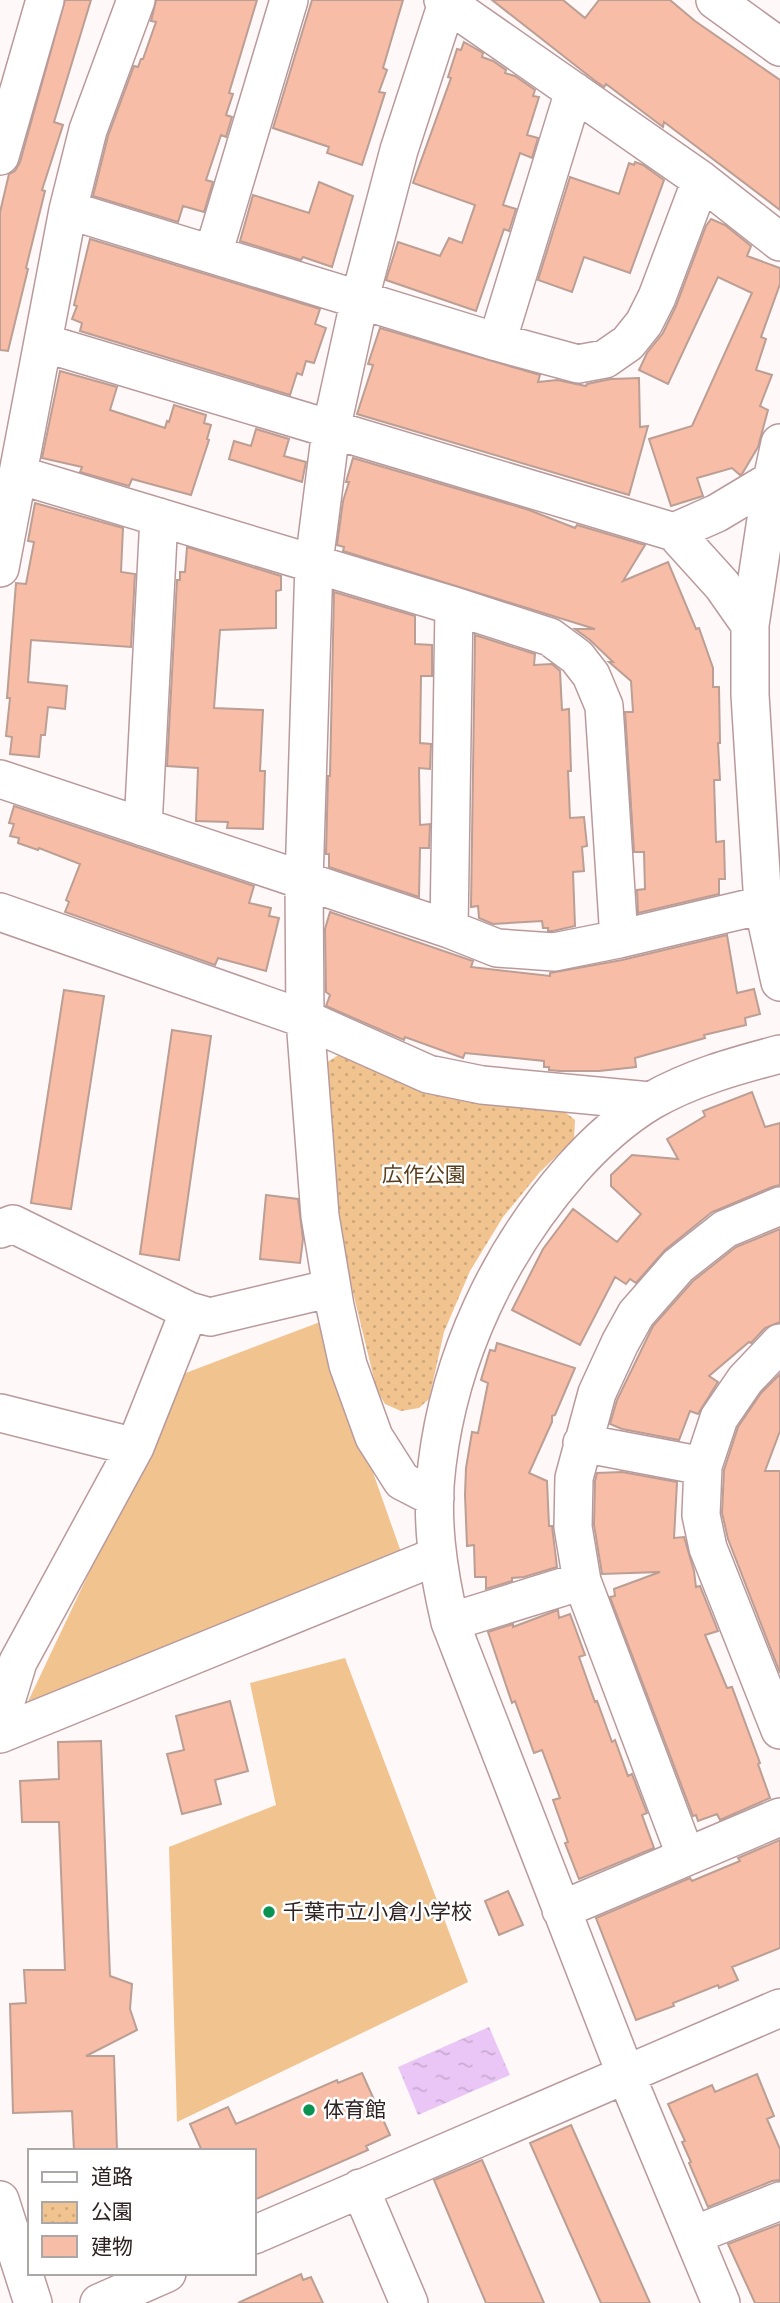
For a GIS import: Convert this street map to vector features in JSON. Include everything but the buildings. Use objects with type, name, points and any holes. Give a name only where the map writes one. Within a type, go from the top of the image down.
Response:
[{"type":"street","points":[[0,156],[11,76],[45,0]]},
{"type":"street","points":[[0,568],[68,210],[88,130],[136,0]]},
{"type":"street","points":[[213,254],[289,0]]},
{"type":"street","points":[[715,0],[780,47]]},
{"type":"street","points":[[435,1498],[402,1481],[374,1437],[348,1365],[320,1216],[305,1019],[303,881],[314,563],[331,430],[360,298],[399,150],[446,1],[701,180],[780,242]]},
{"type":"street","points":[[497,342],[574,91]]},
{"type":"street","points":[[68,210],[497,342],[578,364],[605,359],[628,343],[645,323],[701,180]]},
{"type":"street","points":[[44,343],[674,532],[722,585],[750,625]]},
{"type":"street","points":[[780,443],[750,625],[750,695],[780,982]]},
{"type":"street","points":[[19,475],[550,637],[577,657],[592,675],[604,706],[619,939]]},
{"type":"street","points":[[674,532],[717,513],[772,480]]},
{"type":"street","points":[[143,827],[159,517]]},
{"type":"street","points":[[449,929],[454,606]]},
{"type":"street","points":[[0,779],[449,929],[497,948],[554,952],[772,902]]},
{"type":"street","points":[[0,912],[305,1019],[428,1074],[482,1085],[650,1101]]},
{"type":"street","points":[[722,2303],[626,2075],[450,1622],[440,1579],[435,1498],[437,1465],[446,1417],[475,1321],[520,1235],[541,1206],[607,1133],[650,1101],[710,1073],[780,1054]]},
{"type":"street","points":[[686,1857],[582,1581],[573,1527],[575,1478],[597,1393],[636,1314],[678,1266],[725,1229],[780,1206]]},
{"type":"street","points":[[0,1229],[13,1224],[189,1311],[210,1317],[332,1289]]},
{"type":"street","points":[[0,1721],[9,1659],[135,1447],[189,1311]]},
{"type":"street","points":[[780,1343],[745,1380],[719,1418],[703,1466],[701,1515],[708,1548],[780,1730]]},
{"type":"street","points":[[0,1413],[135,1447]]},
{"type":"street","points":[[582,1443],[703,1466]]},
{"type":"street","points":[[0,1734],[438,1556]]},
{"type":"street","points":[[450,1622],[582,1581]]},
{"type":"street","points":[[561,1910],[780,1817]]},
{"type":"street","points":[[256,2234],[780,2008]]},
{"type":"street","points":[[360,2188],[409,2303]]},
{"type":"street","points":[[0,2200],[33,2303]]},
{"type":"street","points":[[694,2235],[780,2201]]},
{"type":"street","points":[[99,2303],[162,2275]]},
{"type":"green space","name":"広作公園","points":[[342,1053],[556,1105],[575,1120],[574,1139],[540,1172],[503,1217],[470,1271],[444,1332],[429,1399],[419,1408],[401,1411],[385,1404],[377,1391],[350,1280],[332,1169],[324,1064]]},
{"type":"green space","points":[[320,1322],[401,1552],[24,1710],[183,1374]]},
{"type":"green space","points":[[345,1658],[468,1982],[177,2122],[169,1847],[276,1805],[250,1683]]},
{"type":"water","points":[[489,2027],[510,2075],[418,2115],[398,2067]]},
{"type":"place","name":"千葉市立小倉小学校","points":[[269,1912]]},
{"type":"place","name":"体育館","points":[[309,2110]]}]
